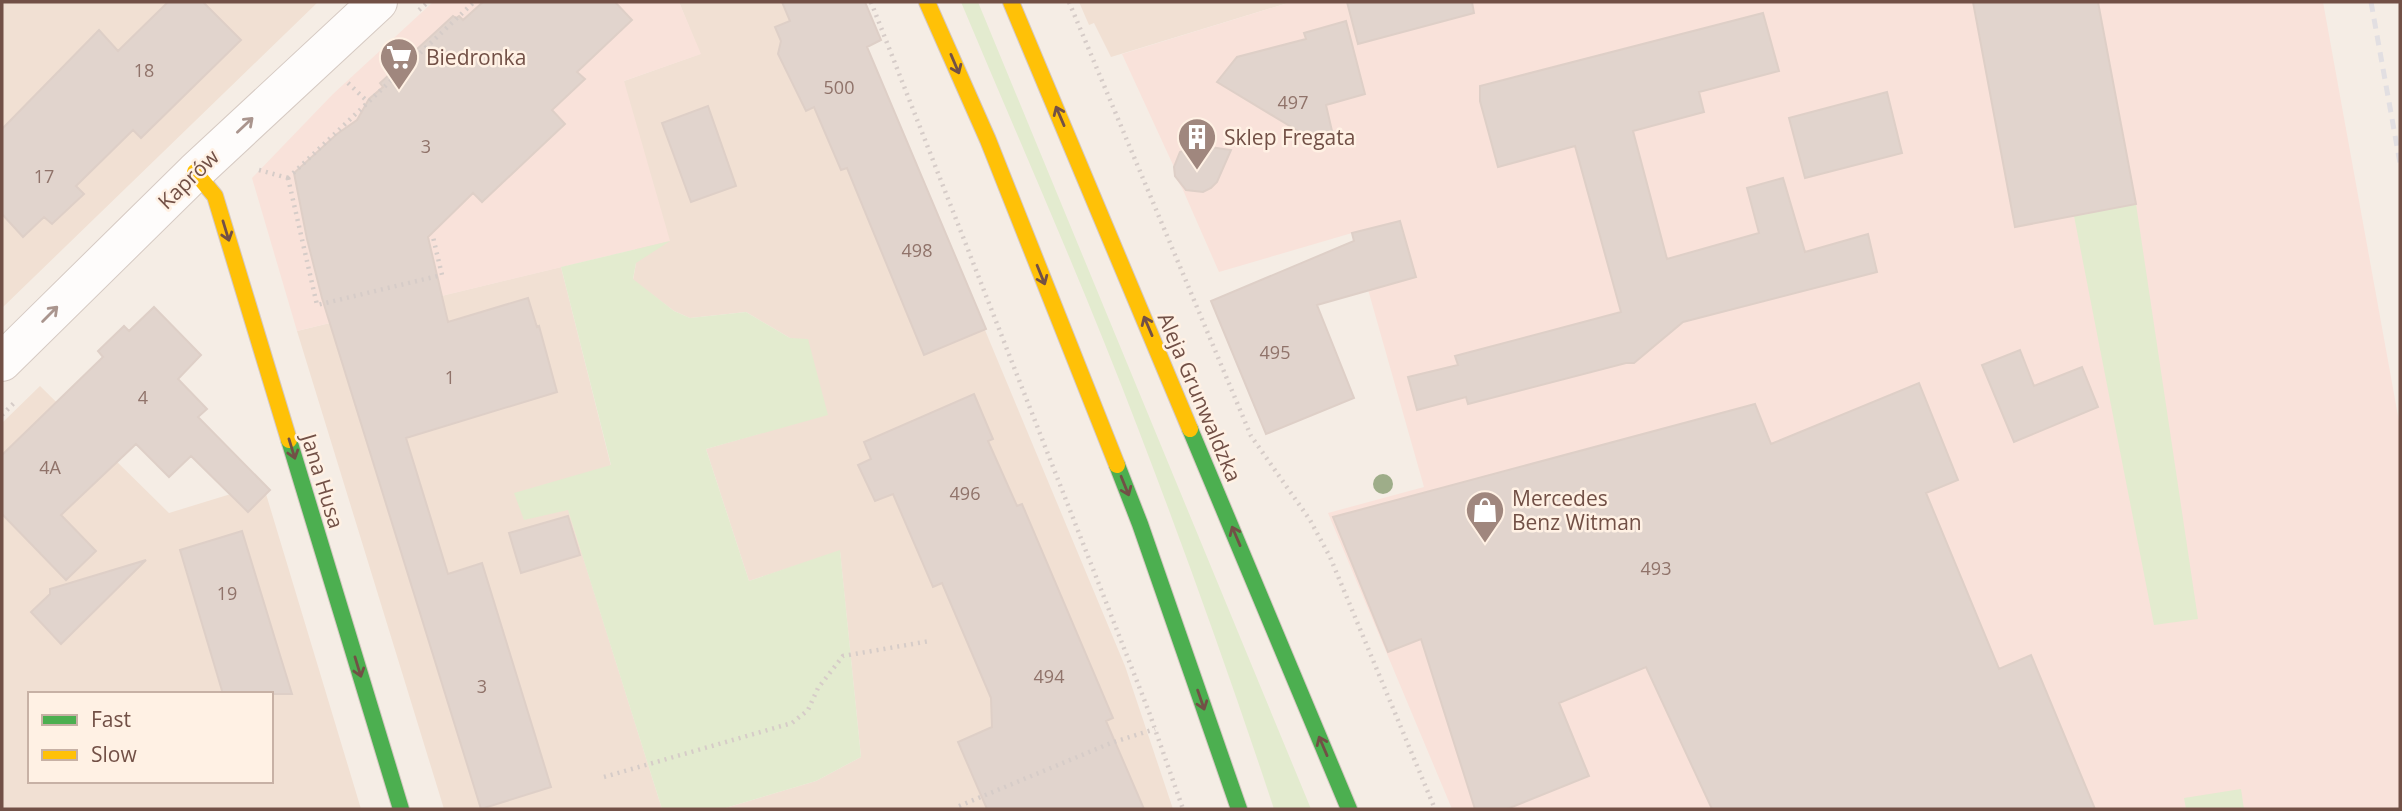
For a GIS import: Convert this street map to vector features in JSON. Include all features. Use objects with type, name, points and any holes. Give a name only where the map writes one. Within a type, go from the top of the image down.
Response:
[{"type":"main road","points":[[927,2],[988,140],[1140,524],[1239,809]]},
{"type":"main road","name":"Aleja Grunwaldzka","points":[[1011,2],[1349,809]]},
{"type":"main road","name":"Jana Husa","points":[[195,172],[217,202],[401,809]]},
{"type":"street","name":"Kaprów","points":[[2,362],[195,172],[379,2]]},
{"type":"path","points":[[871,2],[1155,729],[1183,809]]},
{"type":"path","points":[[1069,2],[1251,436],[1310,520],[1330,557],[1436,809]]},
{"type":"path","points":[[288,178],[476,3]]},
{"type":"path","points":[[355,91],[368,102]]},
{"type":"path","points":[[267,172],[288,178]]},
{"type":"path","points":[[288,178],[317,305],[442,275],[433,237]]},
{"type":"path","points":[[604,777],[792,723],[808,710],[818,688],[843,656],[930,642]]},
{"type":"path","points":[[959,806],[1111,743],[1155,729]]},
{"type":"shaded area","points":[[2,2],[318,2],[2,308]]},
{"type":"shaded area","points":[[433,2],[679,2],[701,54],[624,81],[670,241],[297,331],[252,178],[333,94]]},
{"type":"shaded area","points":[[679,2],[859,2],[867,20],[871,18],[881,40],[867,47],[1125,666],[1173,809],[722,809],[816,781],[861,757],[840,551],[749,581],[706,449],[827,414],[790,338],[746,312],[690,318],[674,311],[633,280],[636,263],[624,81],[700,54]]},
{"type":"shaded area","points":[[1079,2],[1291,2],[1111,57],[1094,23],[1089,25]]},
{"type":"shaded area","points":[[1291,2],[2323,2],[2400,427],[2400,809],[1452,809],[1328,513],[1424,487],[1352,233],[1219,272],[1122,54]]},
{"type":"shaded area","points":[[561,267],[611,466],[515,494],[568,509],[662,809],[444,809],[297,331]]},
{"type":"shaded area","points":[[40,386],[169,513],[263,484],[361,809],[2,809],[2,423]]},
{"type":"green space","points":[[961,2],[978,2],[1311,809],[1274,809],[1192,572],[1118,377]]},
{"type":"green space","points":[[2136,204],[2198,619],[2154,625],[2074,216]]},
{"type":"green space","points":[[670,241],[636,263],[633,279],[674,311],[690,318],[746,312],[790,338],[808,339],[828,415],[706,449],[749,581],[840,550],[861,757],[816,781],[722,809],[662,809],[568,510],[524,520],[514,493],[611,465],[561,267]]},
{"type":"green space","points":[[2241,789],[2244,809],[2186,809],[2184,798]]},
{"type":"building","points":[[168,2],[203,2],[241,40],[141,138],[133,130],[76,186],[84,194],[52,224],[44,217],[23,237],[2,214],[2,129],[99,30],[118,51]]},
{"type":"building","points":[[483,2],[615,2],[632,20],[577,72],[585,79],[552,110],[565,124],[482,202],[473,193],[428,237],[448,322],[528,298],[537,327],[539,326],[557,392],[406,438],[448,574],[482,563],[551,787],[481,809],[322,298],[294,173],[337,134],[357,120],[369,99],[383,87],[380,83],[453,16],[459,16],[463,20]]},
{"type":"building","points":[[782,2],[865,2],[881,40],[867,47],[986,329],[924,355],[847,168],[841,170],[814,107],[806,111],[778,54],[781,41],[775,27],[790,21]]},
{"type":"building","points":[[1347,2],[1472,2],[1474,13],[1358,44]]},
{"type":"building","points":[[1973,2],[2098,2],[2136,204],[2015,227]]},
{"type":"building","points":[[1763,13],[1779,71],[1699,92],[1704,112],[1633,131],[1667,259],[1759,233],[1747,188],[1783,178],[1805,252],[1868,234],[1877,272],[1683,322],[1634,363],[1468,404],[1466,397],[1417,410],[1408,377],[1458,365],[1455,356],[1621,312],[1575,146],[1498,167],[1480,101],[1480,86]]},
{"type":"building","points":[[1346,21],[1365,94],[1326,105],[1332,131],[1308,137],[1217,82],[1237,57],[1306,39],[1304,33]]},
{"type":"building","points":[[1887,92],[1902,153],[1805,178],[1789,118]]},
{"type":"building","points":[[708,106],[736,186],[691,202],[662,123]]},
{"type":"building","name":"Sklep Fregata","points":[[1196,145],[1231,150],[1217,182],[1203,192],[1186,190],[1175,176],[1174,167],[1180,152]]},
{"type":"building","points":[[1400,221],[1416,277],[1317,305],[1354,398],[1266,434],[1211,301],[1354,241],[1352,233]]},
{"type":"building","points":[[154,307],[201,355],[178,379],[207,409],[198,417],[270,490],[248,512],[191,456],[169,477],[136,444],[61,515],[96,551],[66,580],[2,514],[2,455],[103,357],[98,351],[124,326],[129,331]]},
{"type":"building","points":[[2020,350],[2034,386],[2082,367],[2098,407],[2014,442],[1982,365]]},
{"type":"building","points":[[1919,383],[1958,480],[1926,493],[1999,669],[2031,655],[2095,809],[1712,809],[1646,667],[1559,703],[1589,776],[1507,809],[1475,809],[1421,639],[1388,652],[1333,517],[1755,404],[1771,444]]},
{"type":"building","points":[[974,394],[993,439],[988,441],[1017,506],[1022,504],[1113,718],[1106,721],[1144,809],[987,809],[958,742],[992,727],[991,698],[942,583],[933,587],[893,494],[875,501],[858,465],[871,459],[864,442]]},
{"type":"building","points":[[568,516],[580,555],[521,573],[509,533]]},
{"type":"building","points":[[242,531],[292,694],[222,692],[180,550]]},
{"type":"building","points":[[146,560],[61,644],[31,612],[50,594],[50,589]]},
{"type":"railway","points":[[2371,2],[2400,163]]},
{"type":"traffic: fast","points":[[1190,429],[1349,809]]},
{"type":"traffic: fast","points":[[289,440],[401,809]]},
{"type":"traffic: fast","points":[[1117,465],[1239,809]]},
{"type":"traffic: slow","points":[[927,2],[988,140],[1117,465]]},
{"type":"traffic: slow","points":[[1011,2],[1190,429]]},
{"type":"traffic: slow","points":[[195,172],[215,196],[289,440]]},
{"type":"place","name":"Biedronka","points":[[399,91]]},
{"type":"place","name":"Sklep Fregata","points":[[1197,171]]},
{"type":"place","name":"Mercedes Benz Witman","points":[[1485,544]]}]
